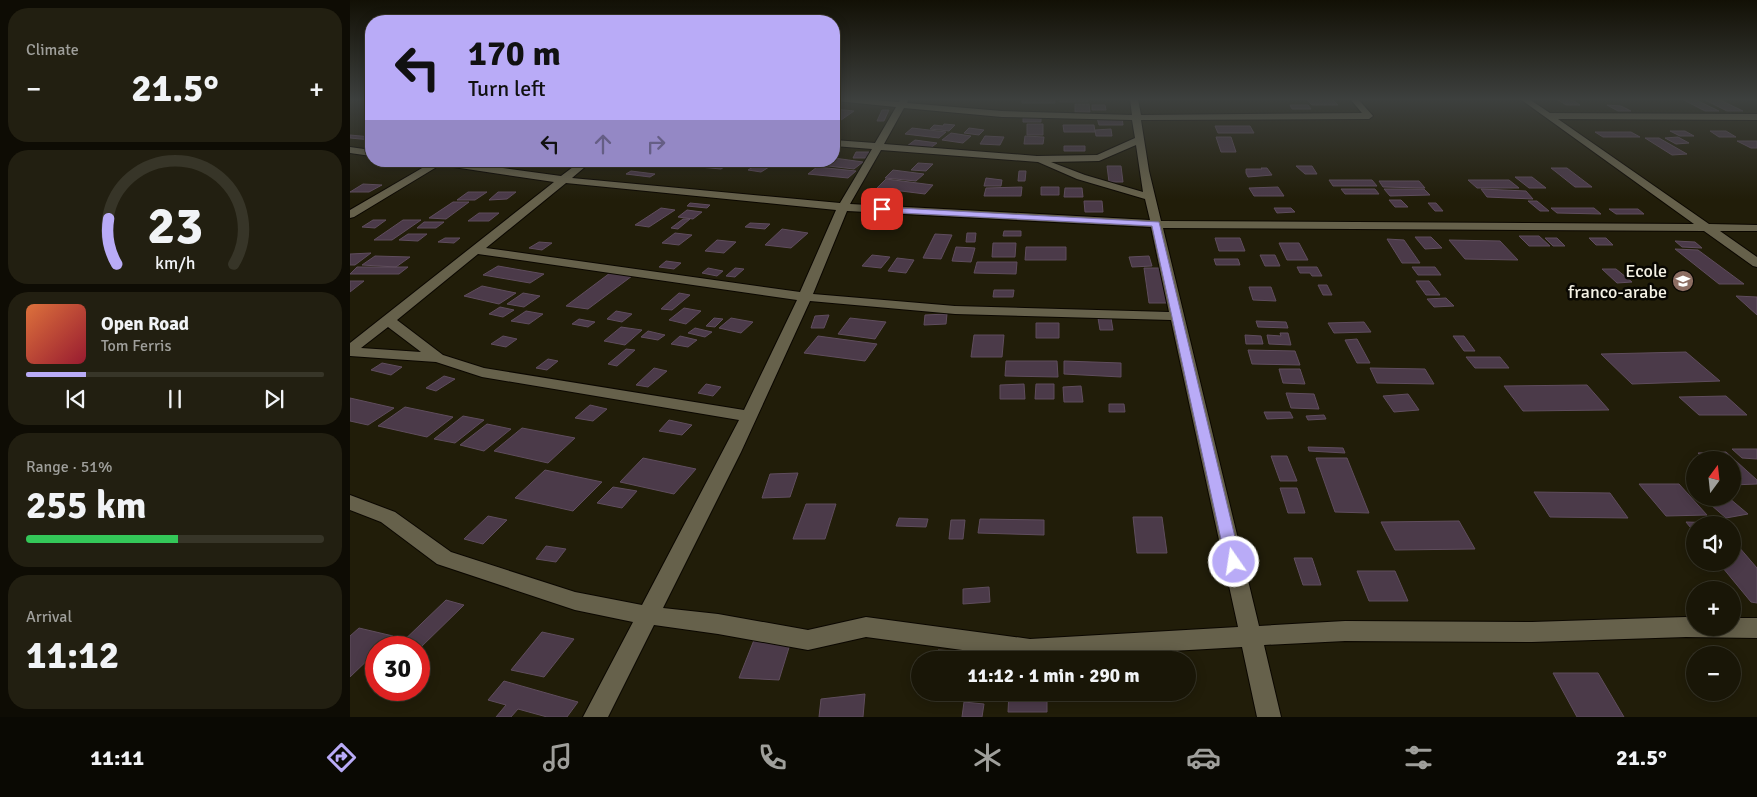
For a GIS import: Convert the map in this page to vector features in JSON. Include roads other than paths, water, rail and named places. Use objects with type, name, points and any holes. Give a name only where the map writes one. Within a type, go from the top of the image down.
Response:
[{"type":"street","points":[[595,717],[732,452],[805,297],[843,207],[886,132]]},
{"type":"street","points":[[1139,132],[1150,197],[1269,717]]},
{"type":"street","points":[[1572,132],[1757,263]]},
{"type":"street","points":[[840,144],[1037,159],[1099,158],[1140,139]]},
{"type":"street","points":[[350,150],[365,152]]},
{"type":"street","points":[[1037,159],[1081,177],[1150,197]]},
{"type":"street","points":[[350,215],[428,167]]},
{"type":"street","points":[[472,167],[564,180],[843,207],[1156,224],[1757,228]]},
{"type":"street","points":[[350,351],[580,167]]},
{"type":"street","points":[[476,250],[805,297],[955,310],[1178,316]]},
{"type":"street","points":[[388,320],[438,358]]},
{"type":"street","points":[[350,351],[438,358],[482,372],[748,416]]},
{"type":"street","points":[[350,502],[388,517],[444,558],[575,601],[647,615],[718,624],[808,640],[866,627],[1030,649],[1344,631],[1532,632],[1686,627],[1757,628]]},
{"type":"place","name":"Ecole franco-arabe","points":[[1683,281]]}]
